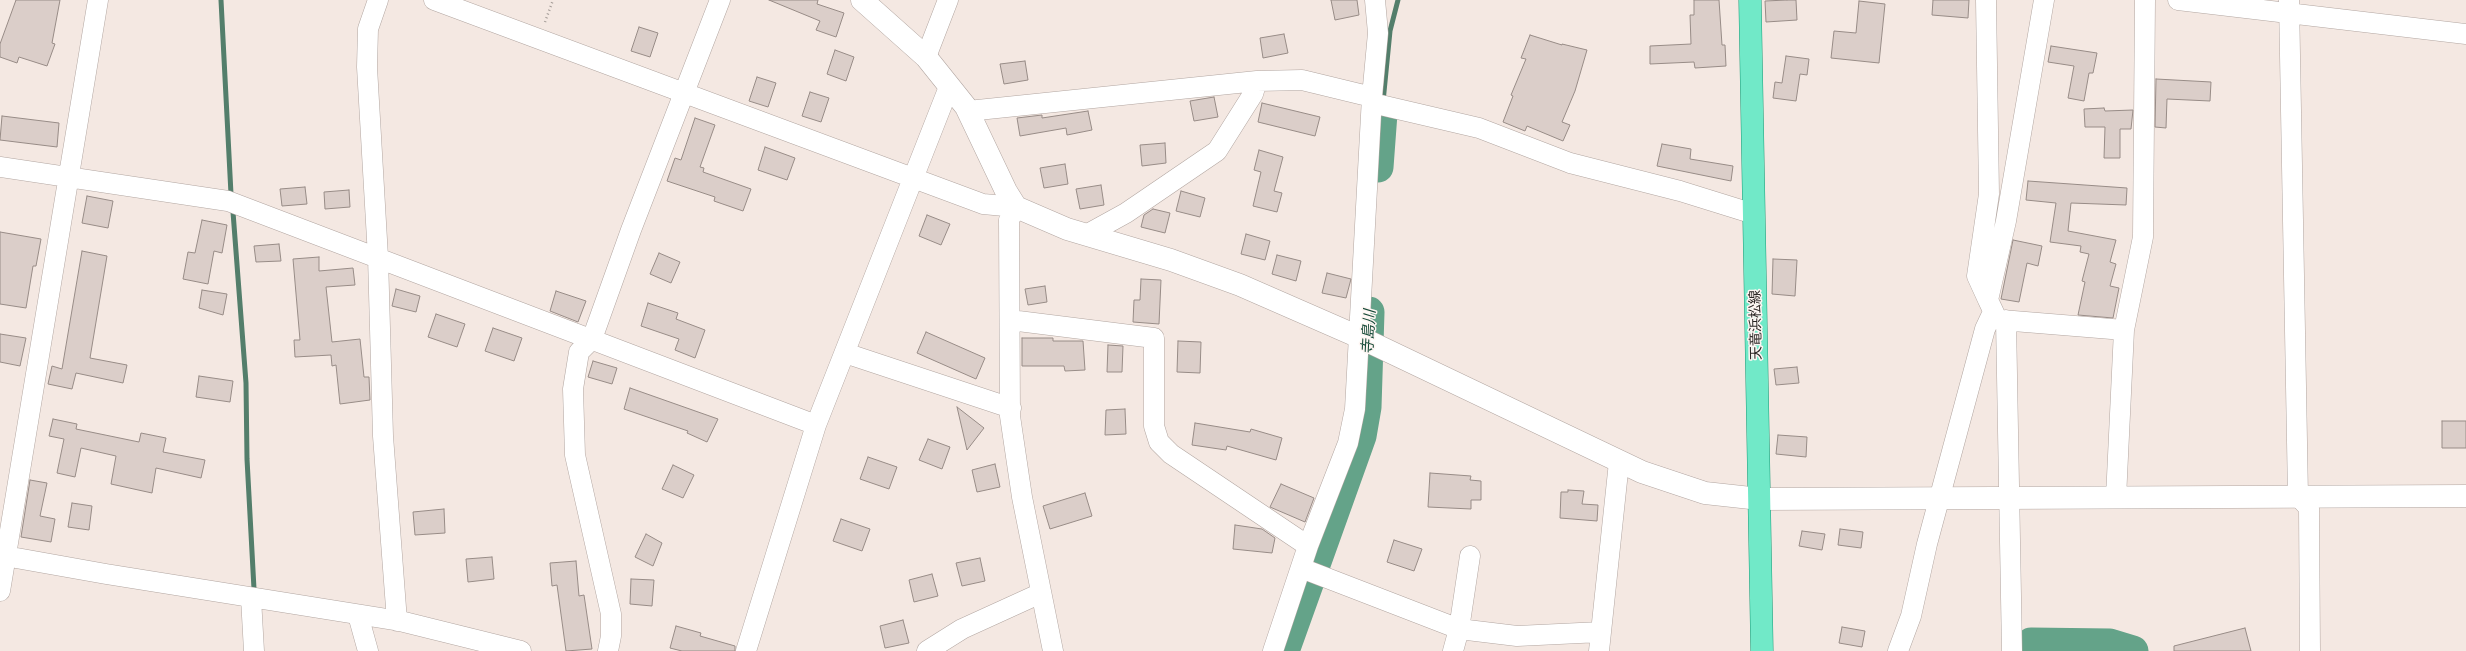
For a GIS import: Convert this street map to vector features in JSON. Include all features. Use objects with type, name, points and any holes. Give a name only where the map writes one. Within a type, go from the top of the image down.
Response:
[{"type":"main road","name":"天竜浜松線","points":[[1750,0],[1762,651]]},
{"type":"street","points":[[0,591],[3,555],[98,0]]},
{"type":"street","points":[[378,0],[368,29],[366,49],[378,257],[383,436],[397,621]]},
{"type":"street","points":[[434,0],[539,38],[682,94],[983,204],[1016,207],[1039,218],[1086,235],[1171,260],[1234,283],[1365,340],[1650,476],[1705,493],[1760,499],[2466,496]]},
{"type":"street","points":[[608,651],[611,636],[611,614],[575,455],[573,388],[579,352],[592,339],[623,250],[682,94],[720,0]]},
{"type":"street","points":[[862,0],[926,57],[968,111],[1006,191],[1016,207]]},
{"type":"street","points":[[926,57],[948,0]]},
{"type":"street","points":[[1273,651],[1308,571],[1308,546],[1351,430],[1365,340],[1377,102],[1378,33],[1375,0]]},
{"type":"street","points":[[1378,33],[1387,0]]},
{"type":"street","points":[[1986,0],[1989,194],[1977,276],[1996,311]]},
{"type":"street","points":[[2012,651],[2010,497],[1996,311],[2006,221],[2044,0]]},
{"type":"street","points":[[2116,498],[2124,330],[2143,237],[2145,0]]},
{"type":"street","points":[[2178,0],[2289,6],[2357,22],[2466,34]]},
{"type":"street","points":[[2289,6],[2298,496],[2309,508],[2310,651]]},
{"type":"street","points":[[968,111],[1256,81],[1302,80],[1377,102],[1479,128],[1570,163],[1680,191],[1754,214]]},
{"type":"street","points":[[1086,235],[1126,213],[1217,151],[1253,94],[1256,81]]},
{"type":"street","points":[[746,651],[816,425],[948,87]]},
{"type":"street","points":[[0,167],[228,201],[816,425]]},
{"type":"street","points":[[1016,207],[1009,220],[1010,416],[1022,497],[1053,651]]},
{"type":"street","points":[[1996,311],[2124,330]]},
{"type":"street","points":[[1898,651],[1911,616],[1940,498],[1985,329],[1996,311]]},
{"type":"street","points":[[1010,320],[1154,338],[1154,426],[1159,442],[1171,454],[1308,546]]},
{"type":"street","points":[[845,353],[1011,408]]},
{"type":"street","points":[[1308,571],[1460,629],[1517,636],[1600,641],[1619,462]]},
{"type":"street","points":[[3,555],[251,598],[397,621],[522,651]]},
{"type":"street","points":[[1453,651],[1460,629],[1470,556]]},
{"type":"street","points":[[927,651],[962,629],[1041,593]]},
{"type":"street","points":[[251,598],[254,651]]},
{"type":"street","points":[[358,615],[368,651]]},
{"type":"path","points":[[539,38],[553,0]]},
{"type":"building","points":[[16,0],[60,0],[52,43],[55,44],[47,66],[19,57],[17,63],[0,57],[0,44]]},
{"type":"building","points":[[769,0],[818,0],[817,4],[844,13],[836,37],[816,30],[820,21]]},
{"type":"building","points":[[1331,0],[1357,0],[1359,15],[1335,20]]},
{"type":"building","points":[[1694,0],[1719,0],[1722,45],[1725,45],[1726,66],[1695,68],[1694,62],[1650,64],[1650,46],[1691,44],[1690,15],[1694,15]]},
{"type":"building","points":[[1796,0],[1797,20],[1766,22],[1765,1]]},
{"type":"building","points":[[1933,0],[1969,0],[1968,18],[1932,15]]},
{"type":"building","points":[[1859,1],[1885,4],[1879,63],[1831,58],[1834,31],[1856,33]]},
{"type":"building","points":[[639,27],[658,33],[650,57],[631,51]]},
{"type":"building","points":[[1284,34],[1288,53],[1263,58],[1260,38]]},
{"type":"building","points":[[1530,35],[1562,45],[1587,50],[1575,91],[1562,122],[1570,125],[1563,141],[1527,126],[1525,131],[1503,122],[1513,96],[1511,95],[1526,59],[1521,58]]},
{"type":"building","points":[[2051,46],[2097,53],[2093,73],[2089,73],[2084,101],[2068,98],[2074,66],[2048,62]]},
{"type":"building","points":[[835,50],[854,57],[846,81],[827,74]]},
{"type":"building","points":[[1786,56],[1809,59],[1807,75],[1800,74],[1796,101],[1773,98],[1775,82],[1782,83]]},
{"type":"building","points":[[1025,61],[1028,80],[1004,84],[1000,64]]},
{"type":"building","points":[[757,77],[776,83],[768,107],[749,101]]},
{"type":"building","points":[[2156,79],[2211,82],[2210,101],[2167,99],[2166,128],[2155,127]]},
{"type":"building","points":[[810,92],[829,98],[821,122],[802,116]]},
{"type":"building","points":[[1214,97],[1218,117],[1194,121],[1190,101]]},
{"type":"building","points":[[1262,103],[1320,117],[1315,136],[1258,122]]},
{"type":"building","points":[[2104,108],[2105,111],[2133,110],[2131,129],[2120,129],[2120,158],[2104,158],[2105,127],[2085,127],[2084,109]]},
{"type":"building","points":[[1088,111],[1092,130],[1067,135],[1066,128],[1020,136],[1017,118],[1042,115],[1042,118]]},
{"type":"building","points":[[2,116],[59,123],[57,147],[0,140]]},
{"type":"building","points":[[695,118],[715,125],[700,167],[704,168],[703,172],[751,189],[743,211],[714,201],[715,197],[667,181],[675,158],[681,160]]},
{"type":"building","points":[[1165,143],[1166,163],[1142,166],[1140,145]]},
{"type":"building","points":[[1662,144],[1691,149],[1690,159],[1733,166],[1731,181],[1657,166]]},
{"type":"building","points":[[765,147],[795,158],[787,180],[758,170]]},
{"type":"building","points":[[1259,150],[1283,157],[1274,191],[1282,193],[1277,212],[1253,206],[1261,172],[1254,170]]},
{"type":"building","points":[[1065,164],[1068,184],[1044,188],[1040,168]]},
{"type":"building","points":[[2028,181],[2127,188],[2126,205],[2071,203],[2068,231],[2116,240],[2110,262],[2116,264],[2110,286],[2119,288],[2113,318],[2078,315],[2085,282],[2082,281],[2089,254],[2080,252],[2081,246],[2050,242],[2056,203],[2026,200]]},
{"type":"building","points":[[1101,185],[1104,205],[1080,209],[1076,189]]},
{"type":"building","points":[[305,187],[307,204],[282,206],[280,189]]},
{"type":"building","points":[[349,190],[350,207],[325,209],[324,192]]},
{"type":"building","points":[[1181,191],[1205,198],[1200,217],[1176,211]]},
{"type":"building","points":[[87,196],[113,201],[108,228],[82,223]]},
{"type":"building","points":[[1153,209],[1170,213],[1165,233],[1141,227],[1144,215]]},
{"type":"building","points":[[927,215],[950,224],[941,245],[919,236]]},
{"type":"building","points":[[202,220],[227,225],[222,253],[214,251],[208,284],[183,279],[188,252],[195,253]]},
{"type":"building","points":[[0,232],[41,239],[36,266],[33,266],[26,308],[0,304]]},
{"type":"building","points":[[1246,234],[1270,241],[1265,260],[1241,254]]},
{"type":"building","points":[[2013,240],[2042,246],[2038,266],[2027,263],[2019,302],[2001,299]]},
{"type":"building","points":[[279,244],[281,261],[256,262],[254,246]]},
{"type":"building","points":[[82,251],[107,256],[90,358],[127,365],[123,383],[76,373],[72,389],[48,384],[52,366],[62,369]]},
{"type":"building","points":[[659,253],[680,262],[671,283],[650,274]]},
{"type":"building","points":[[1277,255],[1301,261],[1296,281],[1272,274]]},
{"type":"building","points":[[319,257],[319,271],[353,268],[355,285],[326,287],[332,342],[360,339],[364,377],[369,377],[370,400],[340,404],[336,365],[332,366],[331,355],[295,357],[294,340],[300,340],[293,259]]},
{"type":"building","points":[[1773,259],[1797,260],[1795,296],[1772,294]]},
{"type":"building","points":[[1327,273],[1351,279],[1346,298],[1322,293]]},
{"type":"building","points":[[1141,279],[1161,280],[1159,324],[1133,322],[1134,300],[1140,300]]},
{"type":"building","points":[[1045,286],[1047,302],[1028,305],[1025,289]]},
{"type":"building","points":[[396,289],[420,296],[416,312],[392,306]]},
{"type":"building","points":[[202,290],[227,294],[223,315],[199,308]]},
{"type":"building","points":[[556,291],[586,301],[578,322],[550,311]]},
{"type":"building","points":[[648,303],[678,313],[676,319],[705,330],[695,358],[675,350],[679,339],[641,326]]},
{"type":"building","points":[[436,314],[465,324],[457,347],[428,337]]},
{"type":"building","points":[[493,328],[522,338],[514,361],[485,351]]},
{"type":"building","points":[[926,332],[985,358],[976,379],[917,353]]},
{"type":"building","points":[[0,334],[26,338],[20,366],[0,362]]},
{"type":"building","points":[[1022,338],[1053,338],[1053,341],[1083,341],[1085,370],[1065,371],[1064,366],[1022,366]]},
{"type":"building","points":[[1178,341],[1201,342],[1200,373],[1177,372]]},
{"type":"building","points":[[1108,345],[1123,346],[1122,372],[1107,372]]},
{"type":"building","points":[[593,361],[617,368],[612,384],[588,377]]},
{"type":"building","points":[[1797,367],[1799,383],[1776,385],[1774,369]]},
{"type":"building","points":[[199,376],[233,381],[230,402],[196,397]]},
{"type":"building","points":[[630,388],[718,419],[707,442],[687,433],[688,431],[624,409]]},
{"type":"building","points":[[957,407],[984,428],[967,450]]},
{"type":"building","points":[[1125,409],[1126,434],[1105,435],[1106,410]]},
{"type":"building","points":[[53,419],[77,424],[76,429],[139,442],[141,433],[166,438],[163,452],[205,460],[201,478],[156,468],[152,493],[111,484],[116,456],[81,448],[75,477],[57,473],[64,439],[49,436]]},
{"type":"building","points":[[2442,421],[2466,421],[2466,448],[2442,448]]},
{"type":"building","points":[[1195,423],[1250,432],[1251,429],[1282,438],[1276,460],[1227,446],[1226,450],[1192,445]]},
{"type":"building","points":[[1778,435],[1807,437],[1806,457],[1776,454]]},
{"type":"building","points":[[928,439],[950,447],[942,469],[919,460]]},
{"type":"building","points":[[868,457],[897,467],[889,489],[860,479]]},
{"type":"building","points":[[995,464],[1000,487],[977,492],[972,470]]},
{"type":"building","points":[[673,465],[694,475],[683,498],[662,489]]},
{"type":"building","points":[[1430,473],[1471,476],[1470,480],[1481,481],[1481,500],[1471,500],[1471,509],[1428,507]]},
{"type":"building","points":[[30,480],[47,483],[40,516],[55,519],[51,542],[21,537]]},
{"type":"building","points":[[1281,484],[1314,498],[1305,522],[1270,507]]},
{"type":"building","points":[[1568,490],[1584,491],[1582,504],[1598,505],[1597,521],[1560,518],[1561,492],[1568,492]]},
{"type":"building","points":[[1085,493],[1092,516],[1050,529],[1043,506]]},
{"type":"building","points":[[72,503],[92,506],[89,530],[68,527]]},
{"type":"building","points":[[444,509],[445,533],[415,535],[413,512]]},
{"type":"building","points":[[841,519],[870,529],[862,551],[833,541]]},
{"type":"building","points":[[1235,525],[1262,529],[1275,538],[1272,553],[1233,549]]},
{"type":"building","points":[[1840,529],[1863,532],[1861,548],[1838,545]]},
{"type":"building","points":[[1802,531],[1825,534],[1822,550],[1799,546]]},
{"type":"building","points":[[646,534],[662,543],[653,566],[635,557]]},
{"type":"building","points":[[1394,540],[1422,549],[1414,571],[1387,562]]},
{"type":"building","points":[[492,557],[494,579],[468,582],[466,559]]},
{"type":"building","points":[[980,558],[985,581],[962,586],[956,563]]},
{"type":"building","points":[[576,561],[579,596],[584,595],[592,649],[566,651],[557,585],[552,586],[550,563]]},
{"type":"building","points":[[932,574],[938,596],[914,602],[909,580]]},
{"type":"building","points":[[631,579],[654,580],[652,606],[630,604]]},
{"type":"building","points":[[903,620],[909,643],[885,648],[880,626]]},
{"type":"building","points":[[676,626],[701,633],[700,636],[735,646],[735,651],[682,651],[670,648]]},
{"type":"building","points":[[1842,627],[1865,631],[1862,647],[1839,643]]},
{"type":"building","points":[[2245,628],[2251,651],[2174,651],[2174,646]]},
{"type":"waterway","points":[[221,0],[231,194]]},
{"type":"waterway","name":"寺島川","points":[[1383,102],[1390,31],[1398,0]]},
{"type":"waterway","name":"寺島川","points":[[1378,167],[1382,113]]},
{"type":"waterway","points":[[233,212],[246,383],[247,459],[254,589]]},
{"type":"waterway","name":"寺島川","points":[[1284,651],[1361,436],[1366,407],[1369,312]]},
{"type":"waterway","points":[[2031,643],[2110,644],[2133,651]]}]
